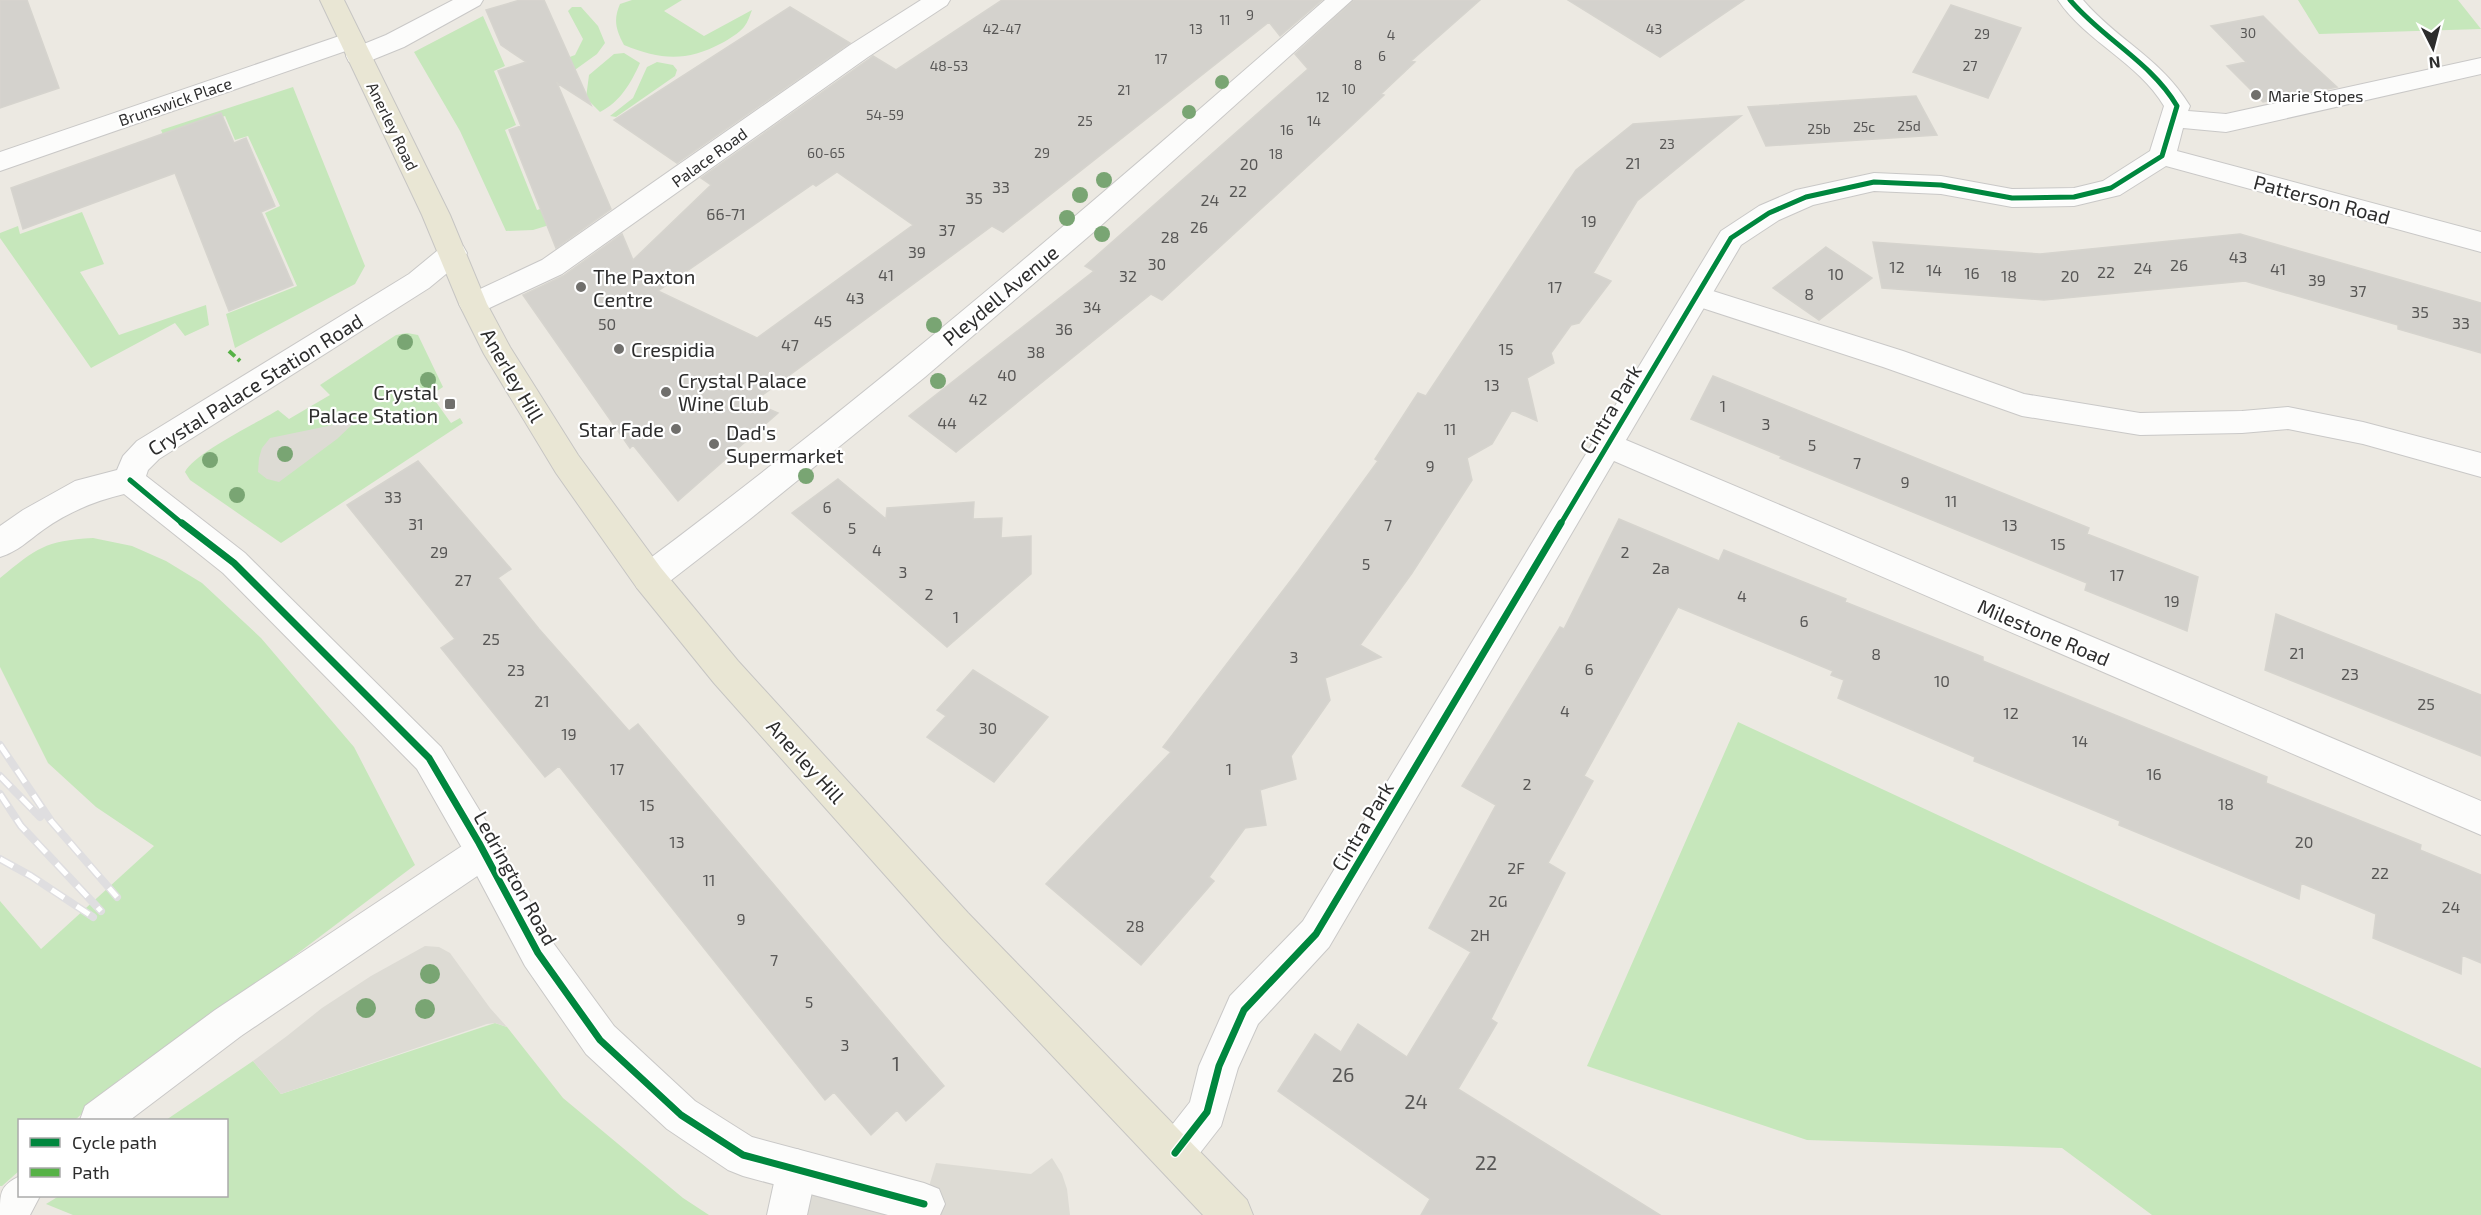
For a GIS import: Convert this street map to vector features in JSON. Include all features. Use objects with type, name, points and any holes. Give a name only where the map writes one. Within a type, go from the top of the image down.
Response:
[{"type":"main road","name":"Anerley Road","points":[[332,0],[453,253]]},
{"type":"main road","name":"Anerley Hill","points":[[453,253],[499,354],[529,405],[567,464],[649,578],[726,672],[955,926],[1232,1215]]},
{"type":"street","name":"Brunswick Place","points":[[0,162],[354,48],[395,41],[471,0]]},
{"type":"street","name":"Palace Road","points":[[474,303],[552,267],[850,57],[938,0]]},
{"type":"street","name":"Pleydell Avenue","points":[[649,578],[873,402],[1077,231],[1340,0]]},
{"type":"street","points":[[2070,0],[2087,21],[2152,73],[2171,93],[2177,106],[2162,156]]},
{"type":"street","points":[[2174,118],[2226,123],[2481,66]]},
{"type":"street","name":"Patterson Road","points":[[2162,156],[2481,242]]},
{"type":"street","name":"Cintra Park","points":[[1175,1153],[1207,1112],[1219,1066],[1244,1010],[1316,934],[1731,238],[1769,213],[1806,197],[1874,182],[1941,185],[2012,198],[2074,197],[2111,188],[2162,156]]},
{"type":"street","name":"Crystal Palace Station Road","points":[[130,480],[134,465],[148,450],[419,281],[453,253]]},
{"type":"street","name":"Milestone Road","points":[[1607,445],[2481,818]]},
{"type":"street","points":[[0,544],[34,519],[86,490],[130,480]]},
{"type":"street","name":"Ledrington Road","points":[[130,480],[143,493],[234,563],[429,758],[538,953],[600,1040],[681,1115],[743,1155],[924,1204]]},
{"type":"lane","points":[[1697,296],[1893,359],[2022,405],[2140,424],[2242,422],[2288,418],[2363,433],[2481,465]]},
{"type":"lane","points":[[100,1119],[228,1023],[483,852]]},
{"type":"lane","points":[[787,1215],[797,1169]]},
{"type":"lane","points":[[6,1215],[19,1197]]},
{"type":"green space","points":[[632,0],[682,0],[664,11],[704,36],[752,10],[744,27],[722,43],[697,53],[673,57],[650,54],[624,45],[617,30],[616,20],[620,4]]},
{"type":"green space","points":[[2298,0],[2458,0],[2481,29],[2319,34]]},
{"type":"green space","points":[[572,7],[581,7],[598,26],[605,43],[597,54],[572,72],[567,58],[575,55],[583,39],[568,11]]},
{"type":"green space","points":[[483,16],[505,66],[494,71],[516,125],[505,130],[537,210],[604,189],[569,219],[533,230],[506,231],[460,131],[414,52]]},
{"type":"green space","points":[[624,53],[640,63],[624,91],[600,112],[586,98],[589,75],[614,54]]},
{"type":"green space","points":[[657,62],[673,65],[677,70],[675,76],[616,117],[610,116],[633,98],[647,67]]},
{"type":"green space","points":[[293,87],[365,266],[355,284],[235,348],[226,314],[297,286],[265,213],[280,206],[248,136],[235,140],[225,116],[164,137],[161,130]]},
{"type":"green space","points":[[82,212],[104,264],[80,272],[119,335],[206,305],[209,325],[185,336],[175,323],[91,368],[0,238],[0,233],[18,226],[20,234]]},
{"type":"green space","points":[[407,333],[418,335],[443,387],[431,395],[451,423],[460,418],[463,423],[281,543],[190,480],[185,472],[191,464],[213,447],[278,410],[289,419],[330,395],[320,385],[396,335]]},
{"type":"green space","points":[[93,538],[132,546],[166,561],[202,583],[261,638],[354,747],[415,865],[213,1017],[121,1078],[76,1119],[18,1119],[18,1172],[0,1186],[0,901],[41,949],[154,846],[96,807],[48,763],[0,667],[0,578],[42,548],[76,539]]},
{"type":"green space","points":[[1738,722],[2481,1068],[2481,1215],[2152,1215],[2062,1148],[1807,1140],[1587,1066]]},
{"type":"green space","points":[[495,1023],[507,1027],[563,1098],[683,1198],[709,1215],[73,1215],[46,1204],[57,1197],[228,1197],[228,1119],[167,1119],[253,1061],[281,1094]]},
{"type":"shaded area","points":[[357,420],[337,439],[279,482],[267,479],[258,472],[262,448],[270,438]]},
{"type":"shaded area","points":[[425,946],[439,947],[450,953],[490,1008],[507,1027],[495,1023],[487,1024],[281,1094],[253,1061],[322,1008],[371,976]]},
{"type":"shaded area","points":[[1052,1158],[1062,1174],[1067,1189],[1070,1215],[787,1215],[797,1169],[924,1203],[936,1163],[1031,1174]]},
{"type":"building","points":[[0,0],[27,0],[59,88],[0,108]]},
{"type":"building","points":[[520,0],[544,0],[591,105],[557,83],[611,209],[556,248],[509,130],[521,126],[498,71],[526,62],[501,45],[486,10]]},
{"type":"building","points":[[1002,0],[1322,0],[1280,36],[1269,22],[1003,232],[992,226],[753,402],[778,413],[678,501],[633,445],[630,448],[523,295],[563,276],[622,234],[633,260],[711,185],[701,178],[873,56],[896,70]],"holes":[[[837,172],[913,225],[757,338],[658,291],[813,184],[816,186]]]},
{"type":"building","points":[[1354,0],[1480,0],[1411,61],[1415,62],[1381,94],[1384,95],[1162,300],[1151,294],[956,452],[909,416],[1094,271],[1085,266],[1308,69],[1295,54]]},
{"type":"building","points":[[1568,0],[1744,0],[1660,57]]},
{"type":"building","points":[[1951,5],[2021,28],[1988,98],[1913,72]]},
{"type":"building","points":[[790,7],[850,43],[677,163],[614,120]]},
{"type":"building","points":[[2263,16],[2337,87],[2263,102],[2227,66],[2246,62],[2211,26]]},
{"type":"building","points":[[1916,96],[1937,135],[1766,146],[1748,107]]},
{"type":"building","points":[[221,113],[234,143],[246,138],[275,206],[261,212],[293,285],[229,311],[175,173],[23,229],[11,188]]},
{"type":"building","points":[[1741,116],[1637,201],[1593,273],[1611,281],[1579,323],[1571,325],[1551,353],[1554,363],[1527,378],[1537,421],[1512,410],[1492,444],[1467,458],[1472,480],[1412,573],[1360,645],[1381,657],[1325,678],[1330,700],[1291,756],[1296,779],[1260,790],[1266,825],[1245,828],[1209,877],[1214,881],[1141,965],[1046,884],[1171,752],[1163,747],[1298,571],[1378,461],[1375,459],[1418,393],[1426,396],[1576,170],[1633,124]]},
{"type":"building","points":[[2240,234],[2481,303],[2481,353],[2398,329],[2398,325],[2245,281],[2044,300],[1882,288],[1873,242],[2040,254]]},
{"type":"building","points":[[1826,247],[1872,278],[1819,320],[1773,288]]},
{"type":"building","points":[[1713,376],[2089,528],[2087,534],[2198,577],[2187,631],[2085,590],[2087,583],[1780,458],[1781,456],[1691,419]]},
{"type":"building","points":[[418,461],[511,569],[498,578],[539,629],[629,731],[638,724],[944,1086],[906,1121],[897,1110],[871,1135],[834,1092],[825,1100],[559,766],[545,777],[441,648],[455,639],[347,505]]},
{"type":"building","points":[[838,479],[886,519],[887,508],[974,502],[973,519],[1002,518],[1001,538],[1031,536],[1031,574],[947,647],[792,513]]},
{"type":"building","points":[[1619,519],[1719,561],[1724,550],[1846,599],[1845,602],[1983,657],[1983,661],[2267,777],[2266,783],[2421,845],[2420,850],[2481,875],[2481,963],[2462,955],[2461,974],[2373,938],[2376,914],[2301,883],[2299,899],[2119,825],[2120,821],[1974,761],[1975,757],[1838,698],[1844,680],[1831,675],[1833,671],[1678,607],[1584,776],[1593,781],[1548,863],[1565,873],[1491,1019],[1497,1023],[1458,1089],[1660,1215],[1421,1215],[1430,1199],[1278,1091],[1315,1034],[1341,1052],[1358,1024],[1407,1057],[1471,952],[1429,928],[1496,805],[1462,786],[1560,627],[1564,629]]},
{"type":"building","points":[[2276,614],[2481,695],[2481,756],[2265,670]]},
{"type":"building","points":[[973,670],[1048,717],[994,782],[927,737],[946,716],[937,710]]},
{"type":"railway","points":[[0,745],[51,821],[117,897]]},
{"type":"railway","points":[[0,776],[40,817]]},
{"type":"railway","points":[[0,794],[21,826],[101,911]]},
{"type":"railway","points":[[0,859],[31,876],[93,917]]},
{"type":"marked path","points":[[229,351],[240,361]]},
{"type":"cycle path","points":[[1175,1153],[1207,1112],[1219,1066],[1244,1010],[1316,934],[1731,238],[1769,213],[1806,197],[1874,182],[1941,185],[2012,198],[2074,197],[2111,188],[2162,156],[2177,106],[2156,77],[2082,15],[2070,0]]},
{"type":"cycle path","points":[[130,480],[143,493],[234,563],[429,758],[479,843],[538,953],[600,1040],[681,1115],[743,1155],[924,1204]]},
{"type":"place","name":"Marie Stopes","points":[[2256,95]]},
{"type":"place","name":"The Paxton Centre","points":[[581,287]]},
{"type":"place","name":"Crespidia","points":[[619,349]]},
{"type":"place","name":"Crystal Palace Wine Club","points":[[666,392]]},
{"type":"place","name":"Crystal Palace Station","points":[[450,404]]},
{"type":"place","name":"Star Fade","points":[[676,429]]},
{"type":"place","name":"Dad's Supermarket","points":[[714,444]]}]
